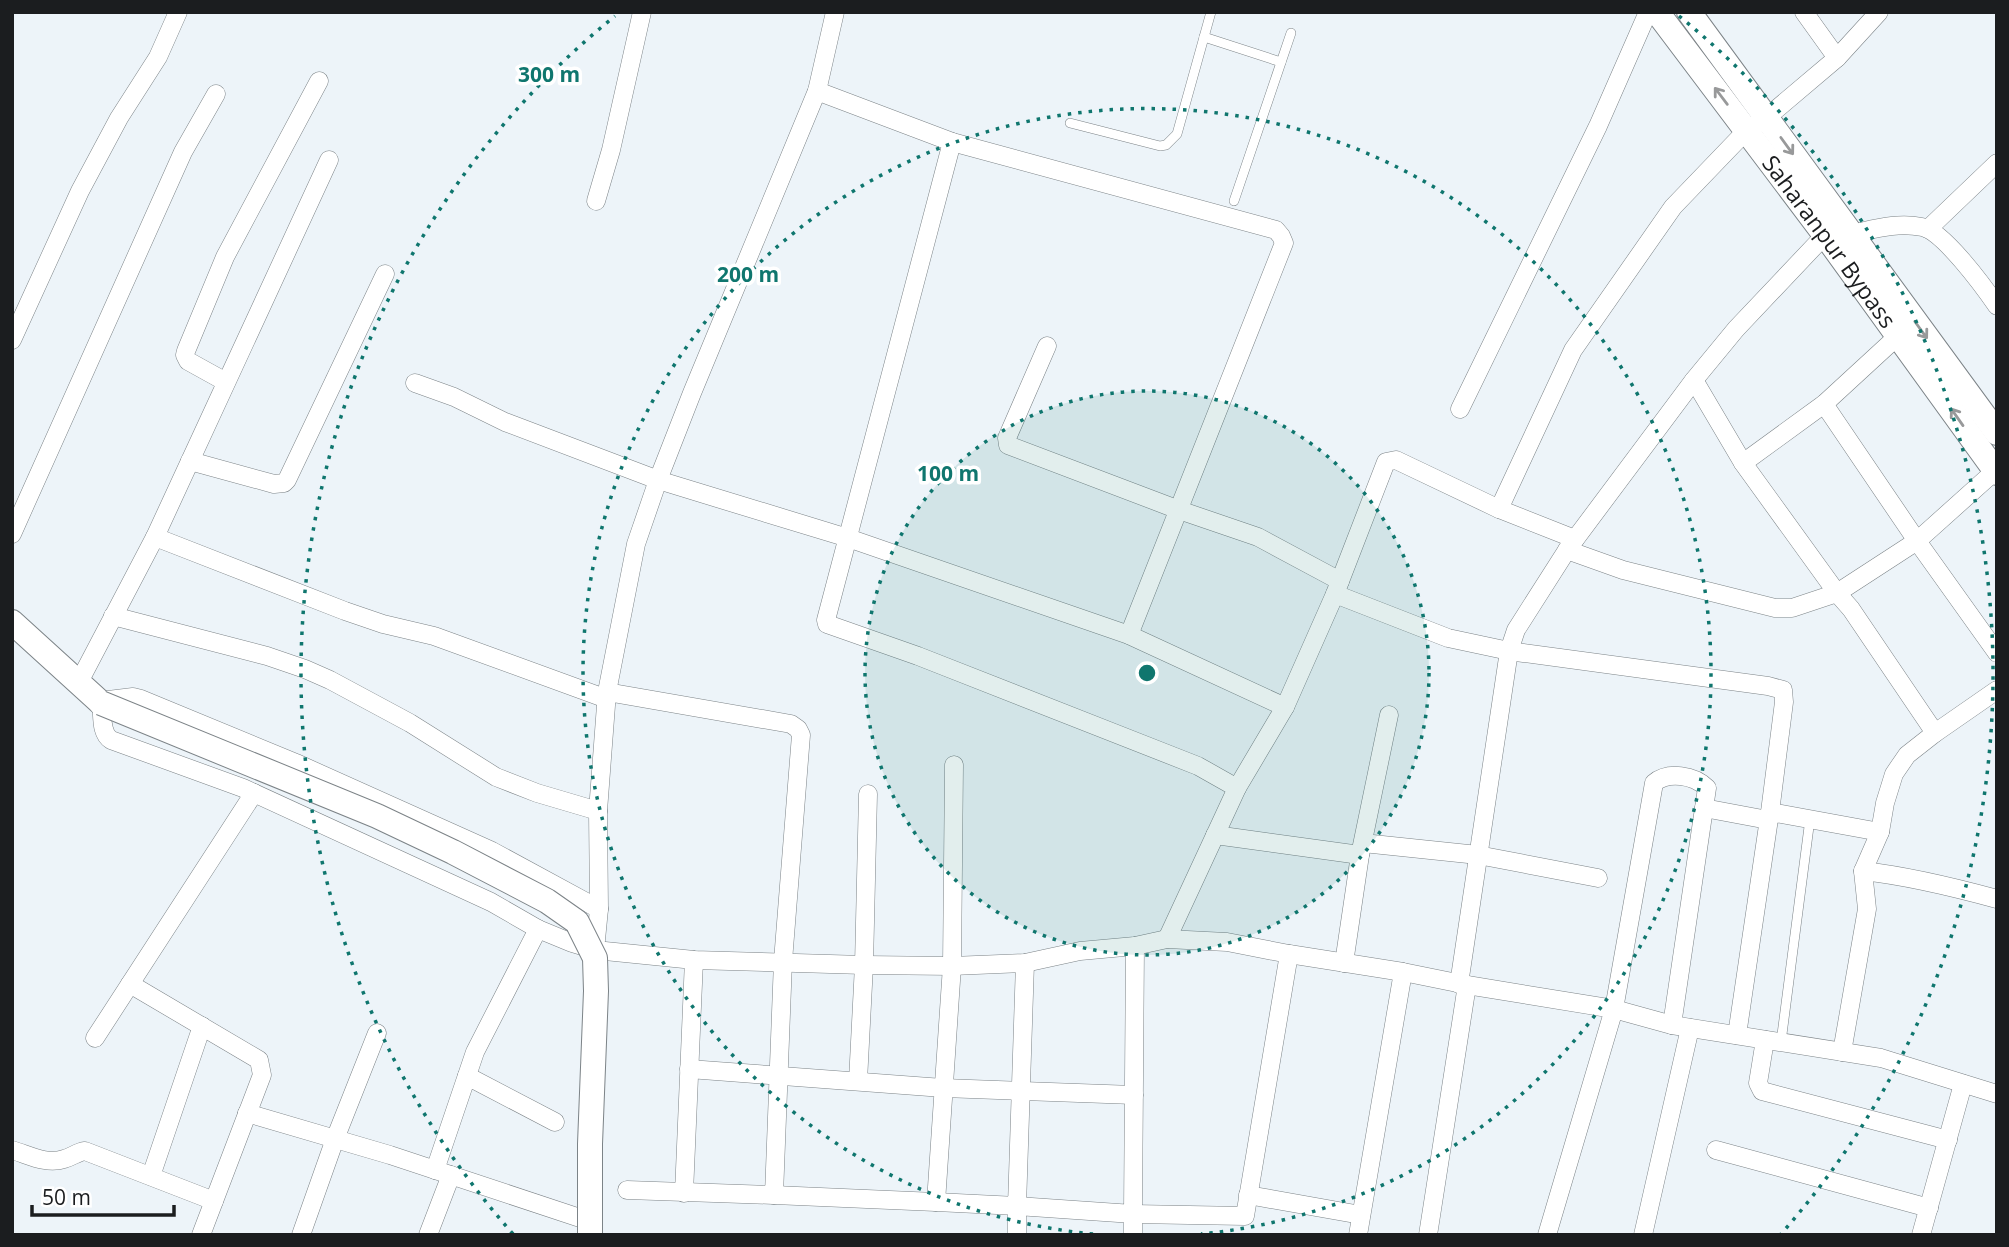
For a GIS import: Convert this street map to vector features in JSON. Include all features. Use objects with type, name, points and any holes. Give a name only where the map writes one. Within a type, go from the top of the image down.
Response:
[{"type":"main road","name":"Saharanpur Bypass","points":[[1657,12],[1757,124],[1825,235],[1996,472]]},
{"type":"main road","points":[[1689,12],[1757,124],[1851,234],[1997,433]]},
{"type":"main road","points":[[12,622],[100,702],[377,816],[547,901],[577,922],[594,958],[596,991],[585,1226]]},
{"type":"street","points":[[12,340],[80,191],[119,118],[158,57],[178,12]]},
{"type":"street","points":[[596,201],[611,150],[642,12]]},
{"type":"street","points":[[595,950],[599,909],[598,811],[607,695],[636,544],[657,480],[817,90],[835,12]]},
{"type":"street","points":[[1460,409],[1598,126],[1648,12]]},
{"type":"street","points":[[1804,12],[1837,58]]},
{"type":"street","points":[[1499,509],[1573,350],[1673,207],[1757,124],[1837,58],[1879,12]]},
{"type":"street","points":[[226,382],[188,361],[186,351],[225,257],[319,81]]},
{"type":"street","points":[[817,90],[952,142],[1276,230],[1281,236],[1284,243],[1129,635]]},
{"type":"street","points":[[12,534],[178,164],[216,94]]},
{"type":"street","points":[[952,142],[825,620],[830,626],[918,656],[1198,766],[1237,788]]},
{"type":"street","points":[[79,682],[155,537],[329,160]]},
{"type":"street","points":[[1928,229],[1997,163]]},
{"type":"street","points":[[1851,234],[1895,225],[1928,229],[1953,250],[1997,306]]},
{"type":"street","points":[[1427,1235],[1463,984],[1478,855],[1509,651],[1516,630],[1571,544],[1694,380],[1736,328],[1825,235]]},
{"type":"street","points":[[190,461],[274,484],[287,480],[384,274]]},
{"type":"street","points":[[1743,463],[1824,404],[1899,335]]},
{"type":"street","points":[[1047,346],[1007,438],[1008,445],[1258,537],[1338,587],[1448,638],[1509,651],[1783,690],[1784,702],[1769,816],[1737,1035]]},
{"type":"street","points":[[1694,380],[1743,463],[1851,609],[1935,733]]},
{"type":"street","points":[[415,383],[454,397],[505,422],[657,480],[848,538],[1129,635],[1285,707]]},
{"type":"street","points":[[1824,404],[1997,653]]},
{"type":"street","points":[[1167,939],[1237,788],[1285,707],[1338,587],[1386,463],[1396,460],[1623,570],[1775,608],[1792,608],[1837,593],[1917,541],[1996,472]]},
{"type":"street","points":[[155,537],[345,611],[383,624],[434,636],[607,695],[791,724],[798,729],[801,736],[783,961],[774,1195]]},
{"type":"street","points":[[113,616],[267,656],[305,669],[421,729],[496,778],[598,811]]},
{"type":"street","points":[[1842,1052],[1867,909],[1863,871],[1880,832],[1894,774],[1907,755],[1997,691]]},
{"type":"street","points":[[599,909],[492,851],[200,723],[137,698],[100,702],[104,732],[111,740],[254,793],[491,902],[538,929],[595,950],[694,960],[952,965],[1025,962],[1167,939],[1227,942],[1614,1009],[1672,1025],[1881,1058],[1963,1084],[1995,1089]]},
{"type":"street","points":[[1344,962],[1362,849],[1389,715]]},
{"type":"street","points":[[936,1202],[952,965],[954,765]]},
{"type":"street","points":[[1547,1235],[1614,1009],[1654,783],[1665,776],[1674,775],[1703,784],[1707,788],[1672,1025]]},
{"type":"street","points":[[94,1038],[254,793]]},
{"type":"street","points":[[858,1081],[868,794]]},
{"type":"street","points":[[1704,808],[1810,819],[1880,832]]},
{"type":"street","points":[[1215,835],[1362,849],[1478,855],[1598,878]]},
{"type":"street","points":[[1863,871],[1933,883],[1997,899]]},
{"type":"street","points":[[428,1235],[475,1052],[538,929]]},
{"type":"street","points":[[1133,1235],[1135,946]]},
{"type":"street","points":[[1242,1235],[1289,954]]},
{"type":"street","points":[[684,1193],[694,960]]},
{"type":"street","points":[[1017,1235],[1025,962]]},
{"type":"street","points":[[1357,1235],[1402,972]]},
{"type":"street","points":[[130,984],[258,1060],[262,1075],[201,1235]]},
{"type":"street","points":[[152,1176],[202,1026]]},
{"type":"street","points":[[1662,1235],[1643,1233],[1690,1028]]},
{"type":"street","points":[[301,1235],[377,1033]]},
{"type":"street","points":[[1773,1041],[1758,1083],[1762,1091],[1948,1140]]},
{"type":"street","points":[[689,1069],[943,1088],[1134,1095]]},
{"type":"street","points":[[467,1076],[555,1122]]},
{"type":"street","points":[[1921,1235],[1963,1084]]},
{"type":"street","points":[[247,1113],[443,1173],[585,1226]]},
{"type":"street","points":[[12,1150],[49,1161],[62,1160],[85,1150],[214,1201]]},
{"type":"street","points":[[1716,1150],[1929,1208]]},
{"type":"street","points":[[627,1190],[936,1202],[1133,1214],[1245,1216]]},
{"type":"street","points":[[1248,1195],[1361,1215]]},
{"type":"lane","points":[[1070,123],[1160,146],[1166,145],[1177,134],[1211,12]]},
{"type":"lane","points":[[1234,201],[1291,33]]},
{"type":"lane","points":[[1204,37],[1281,62]]},
{"type":"lane","points":[[1773,1041],[1810,819]]}]
